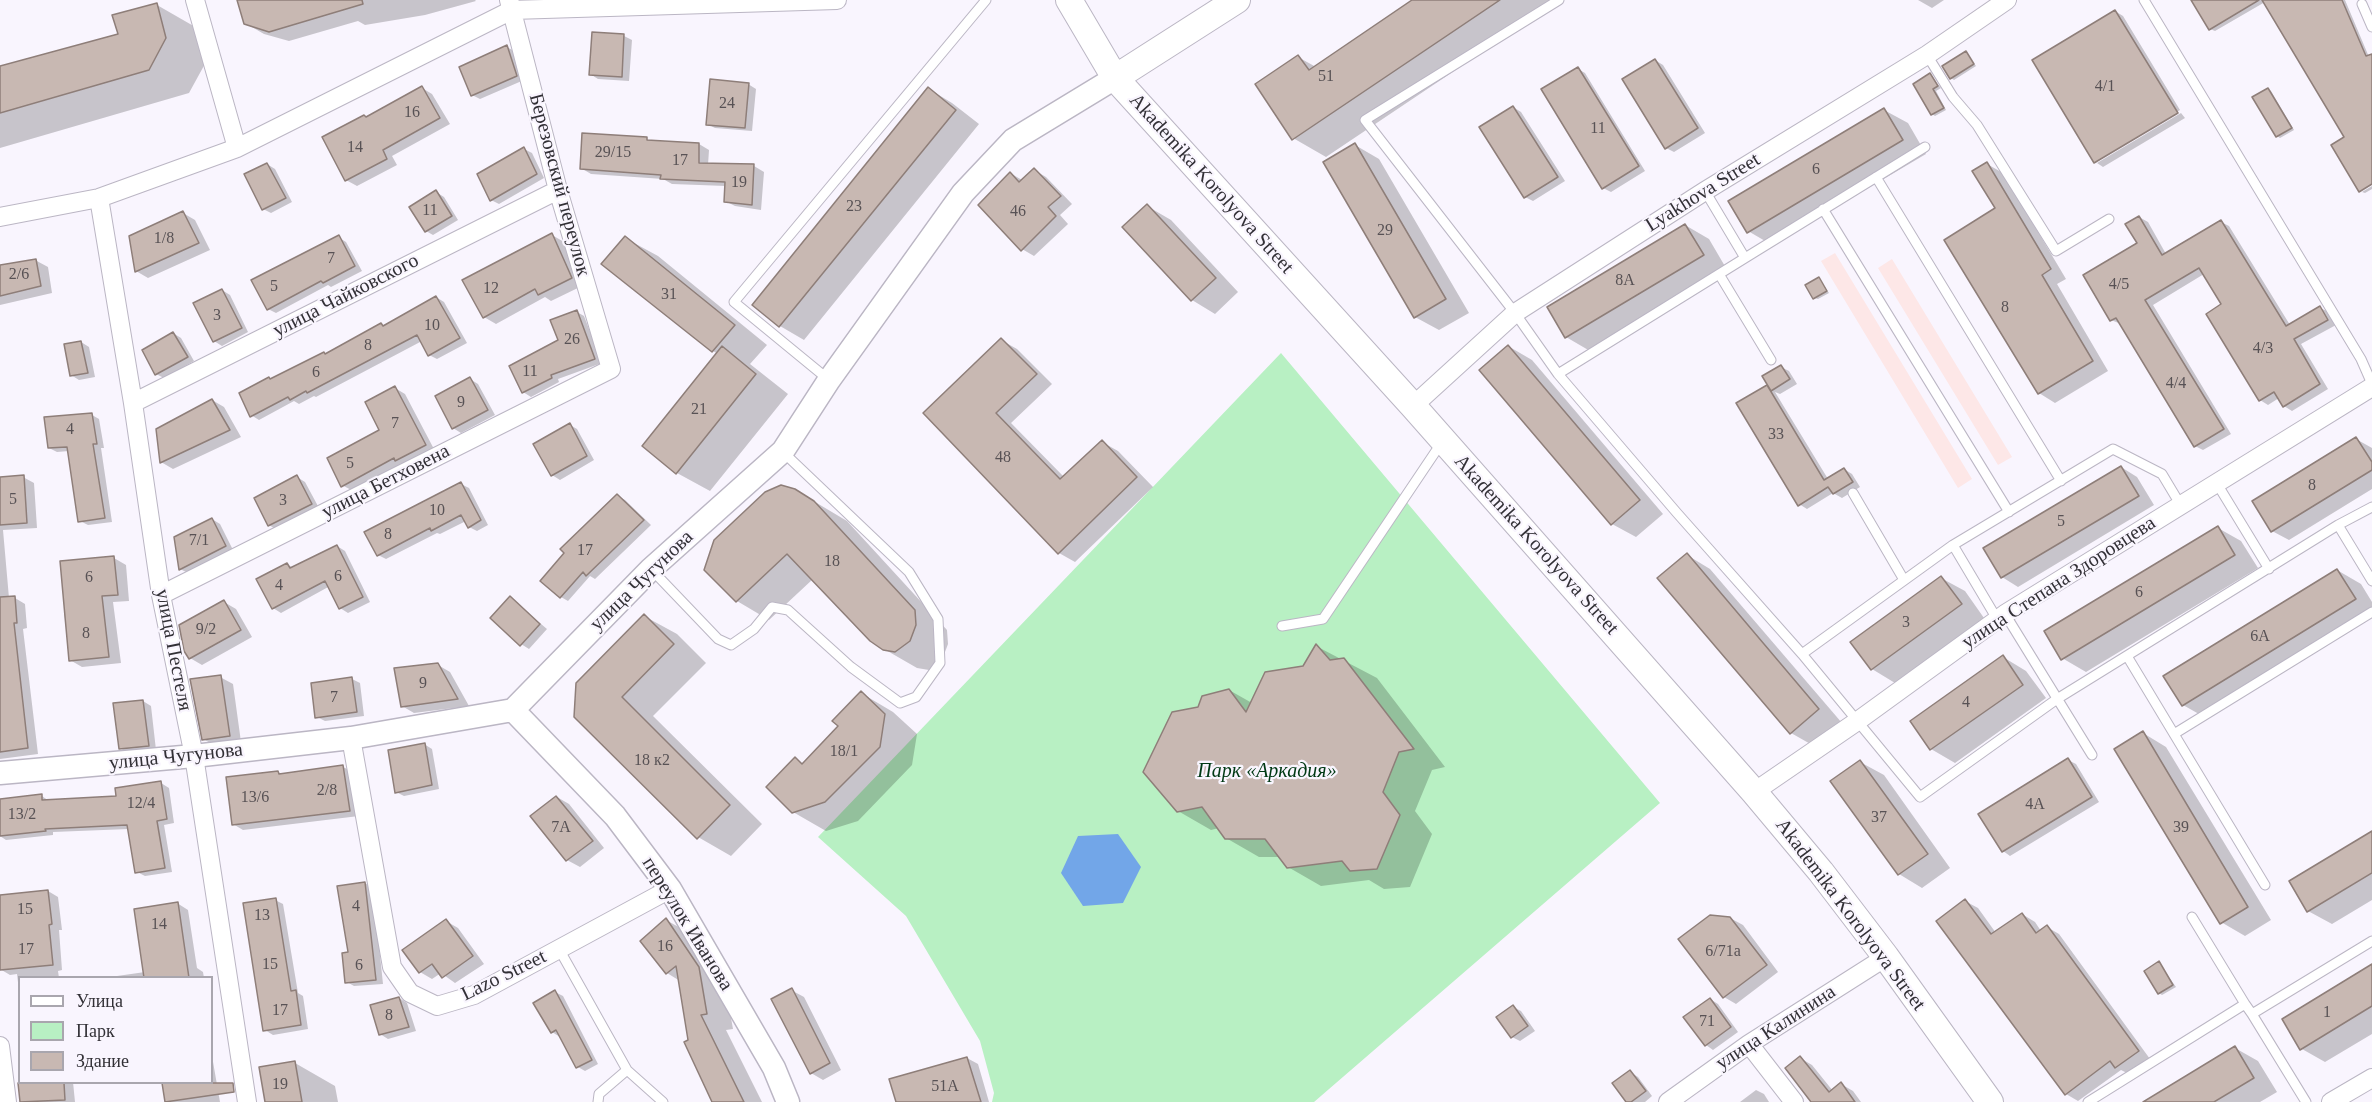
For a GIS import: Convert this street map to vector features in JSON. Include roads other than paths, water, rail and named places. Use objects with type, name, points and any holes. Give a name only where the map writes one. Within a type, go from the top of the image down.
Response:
[{"type":"main road","name":"Akademika Korolyova Street","points":[[1069,0],[1114,78],[1413,406],[1754,792],[1821,872],[1886,957],[1990,1102]]},
{"type":"main road","points":[[1114,78],[1237,0]]},
{"type":"street","points":[[195,0],[237,148]]},
{"type":"street","points":[[0,217],[99,198],[237,148],[510,5],[837,0]]},
{"type":"street","name":"Lyakhova Street","points":[[1413,406],[1515,313],[1927,55],[2007,0]]},
{"type":"street","name":"Березовский переулок","points":[[510,5],[558,190],[611,369]]},
{"type":"street","name":"улица Чугунова","points":[[0,773],[194,756],[351,738],[513,710],[651,569],[783,451],[829,381],[963,193],[1013,140],[1114,78]]},
{"type":"street","name":"улица Чайковского","points":[[133,403],[558,190]]},
{"type":"street","name":"улица Пестеля","points":[[99,198],[162,596],[194,756],[247,1102]]},
{"type":"street","name":"улица Бетховена","points":[[162,596],[611,369]]},
{"type":"street","name":"улица Степана Здоровцева","points":[[1754,792],[1782,770],[1859,720],[2001,616],[2372,386]]},
{"type":"street","name":"переулок Иванова","points":[[513,710],[615,816],[670,889],[774,1068],[788,1102]]},
{"type":"street","name":"Lazo Street","points":[[351,738],[392,968],[410,993],[438,1006],[474,995],[670,889]]},
{"type":"street","name":"улица Калинина","points":[[1668,1102],[1749,1044],[1886,957]]},
{"type":"street","points":[[1749,1044],[1794,1102]]},
{"type":"street","points":[[0,1046],[7,1102]]},
{"type":"street","points":[[2331,1102],[2372,1078]]},
{"type":"lane","points":[[829,381],[734,302],[986,0]]},
{"type":"lane","points":[[1559,0],[1365,120],[1515,313],[1558,374],[1859,720],[1920,796],[2057,699],[2338,525],[2372,507]]},
{"type":"lane","points":[[2144,0],[2361,359],[2372,386]]},
{"type":"lane","points":[[2364,1],[2372,27]]},
{"type":"lane","points":[[1927,55],[1953,97],[1977,125],[2056,251],[2109,219]]},
{"type":"lane","points":[[1558,374],[1924,147]]},
{"type":"lane","points":[[1876,177],[2061,481]]},
{"type":"lane","points":[[1705,192],[1745,258]]},
{"type":"lane","points":[[1823,209],[2008,512]]},
{"type":"lane","points":[[1719,274],[1771,360]]},
{"type":"lane","points":[[1282,626],[1323,619],[1443,440]]},
{"type":"lane","points":[[1802,654],[1953,545],[2113,449],[2162,474],[2180,504]]},
{"type":"lane","points":[[651,569],[718,639],[731,645],[754,629],[772,607],[788,610],[851,667],[900,703],[916,697],[940,663],[938,619],[909,572],[783,451]]},
{"type":"lane","points":[[2216,482],[2269,569]]},
{"type":"lane","points":[[1852,493],[1904,580]]},
{"type":"lane","points":[[2338,525],[2372,581]]},
{"type":"lane","points":[[1953,545],[2092,755]]},
{"type":"lane","points":[[2174,734],[2372,612]]},
{"type":"lane","points":[[2127,656],[2265,885]]},
{"type":"lane","points":[[2192,917],[2306,1102]]},
{"type":"lane","points":[[2252,1014],[2372,941]]},
{"type":"lane","points":[[559,949],[627,1070],[663,1102]]},
{"type":"lane","points":[[2088,1102],[2246,1004]]},
{"type":"lane","points":[[598,1102],[599,1094],[627,1070]]},
{"type":"water","points":[[1118,834],[1141,867],[1123,903],[1083,906],[1061,873],[1078,836]]},
{"type":"park label","name":"Парк «Аркадия»","points":[[1267,772]]}]
